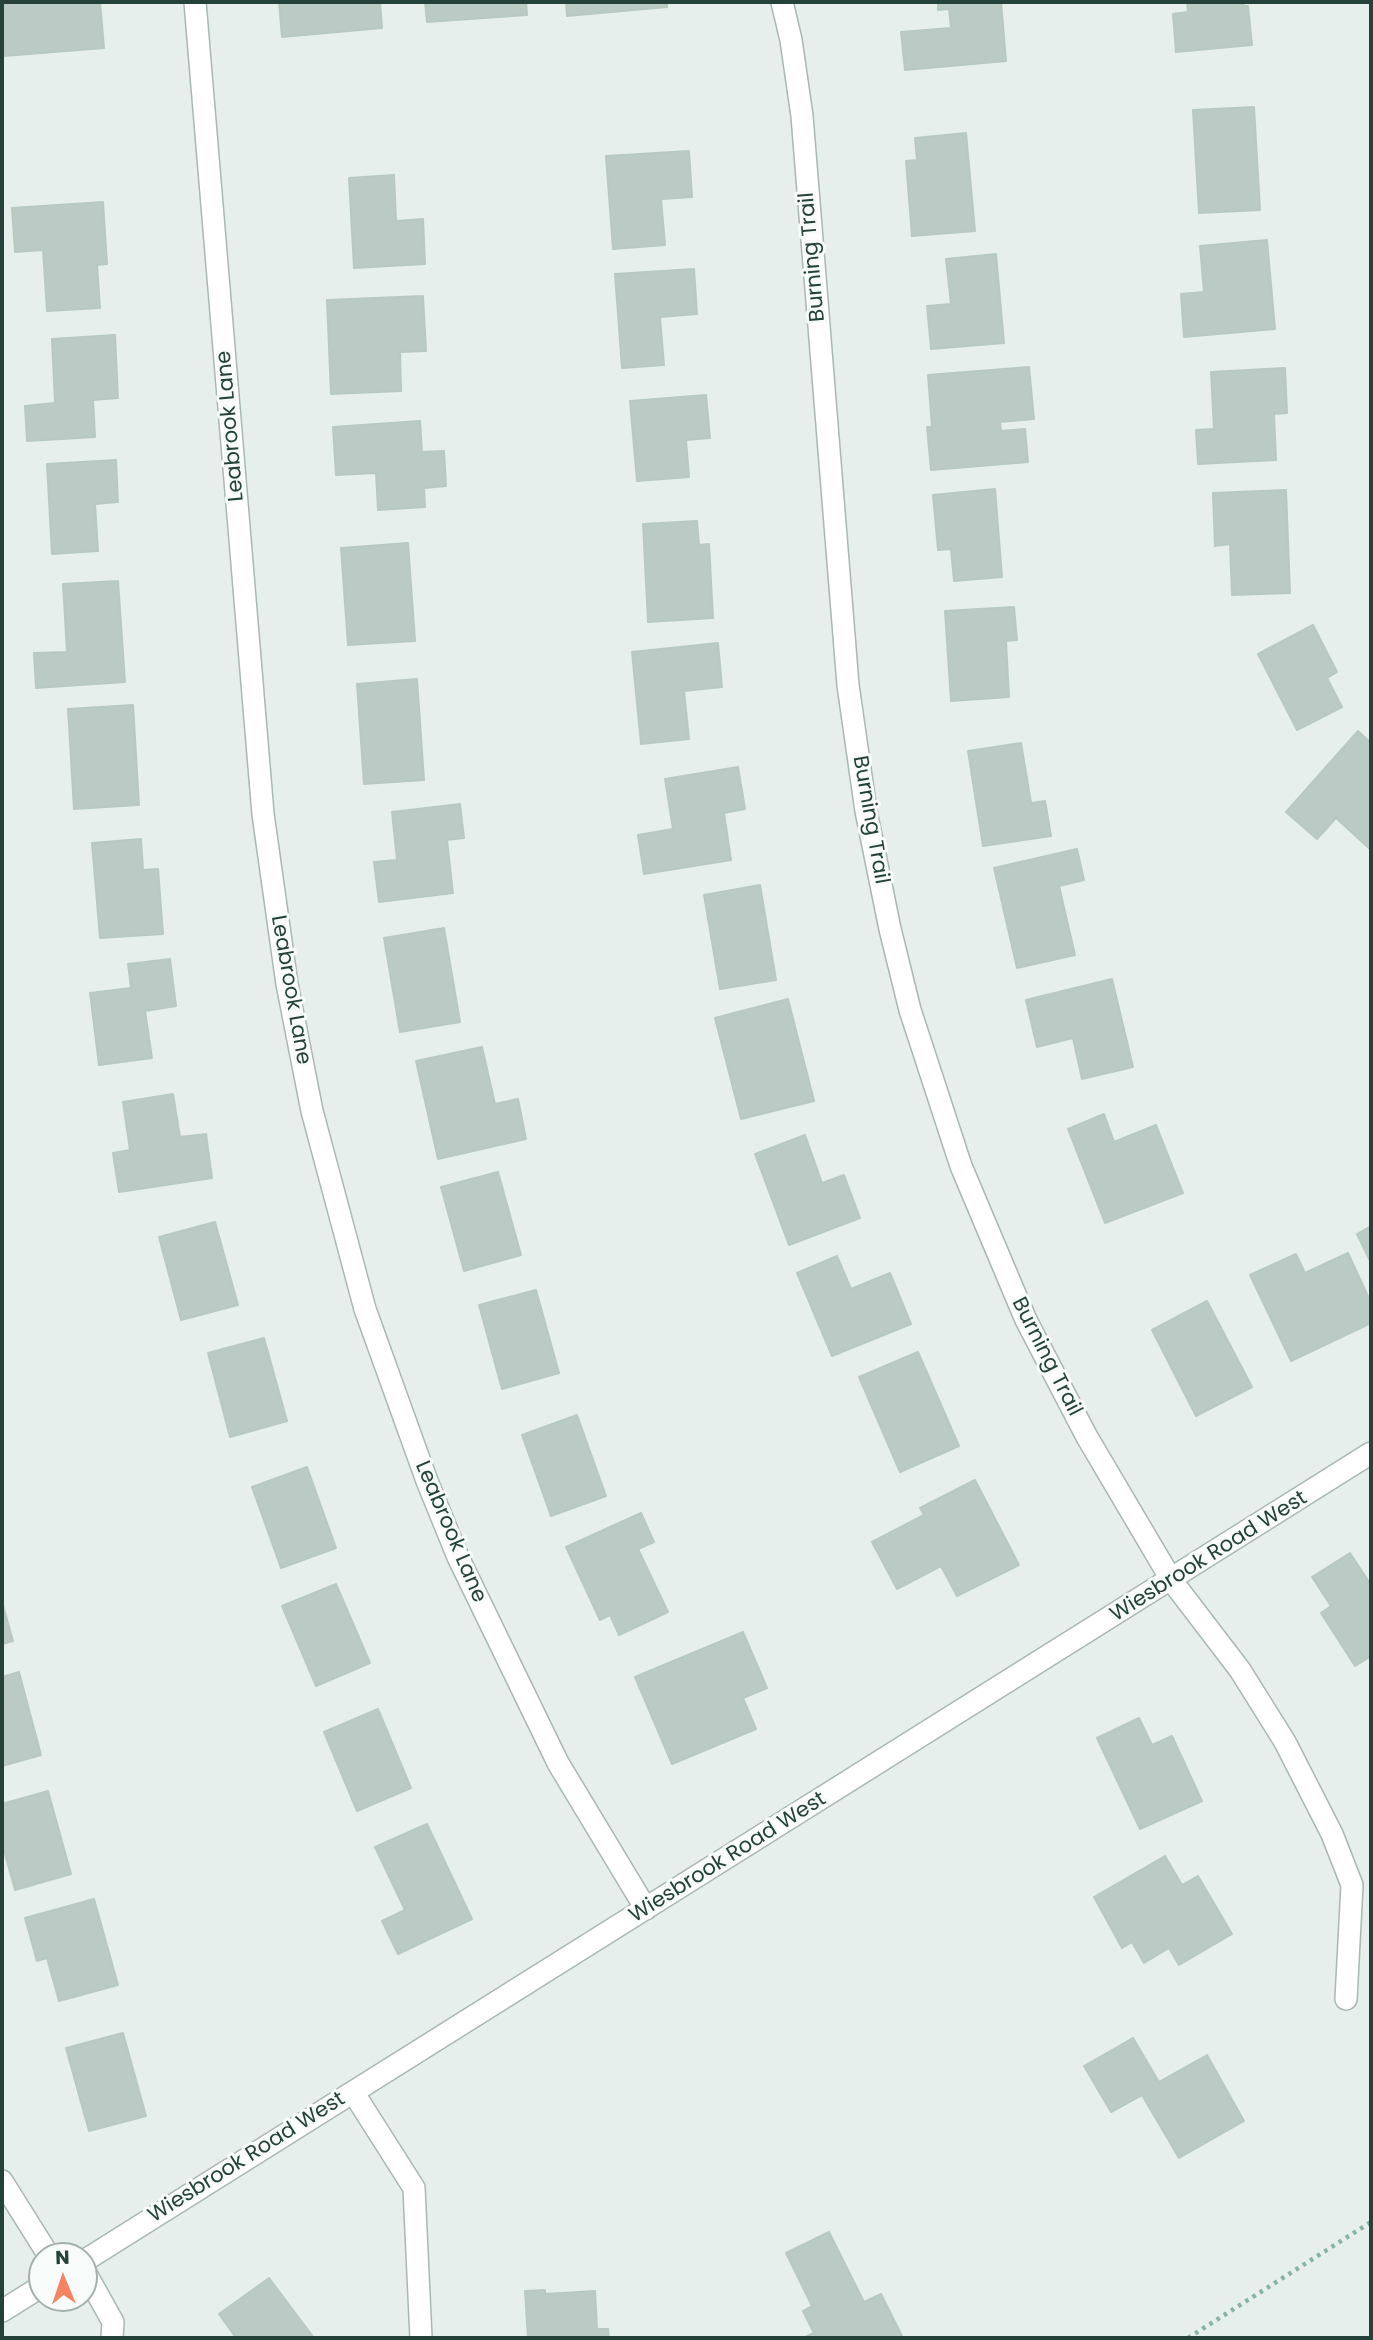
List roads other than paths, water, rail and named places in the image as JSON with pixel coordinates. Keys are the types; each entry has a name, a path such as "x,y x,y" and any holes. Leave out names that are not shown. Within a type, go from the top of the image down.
{"street":[{"name":"Leabrook Lane","path":"195,2 263,814 287,984 312,1111 365,1309 453,1545 503,1655 558,1763 646,1909"},
{"name":"Burning Trail","path":"782,2 791,40 802,116 848,685 866,811 890,929 929,1073 986,1230 1026,1320 1087,1437 1172,1581 1240,1670 1285,1742 1332,1834 1352,1885 1346,1999"},
{"name":"Wiesbrook Road West","path":"98,2252 1172,1581 1371,1453"},
{"path":"353,2092 414,2188 421,2338"},
{"path":"2,2181 39,2242"},
{"path":"2,2311 28,2295"},
{"path":"98,2295 113,2322 112,2338"}]}
